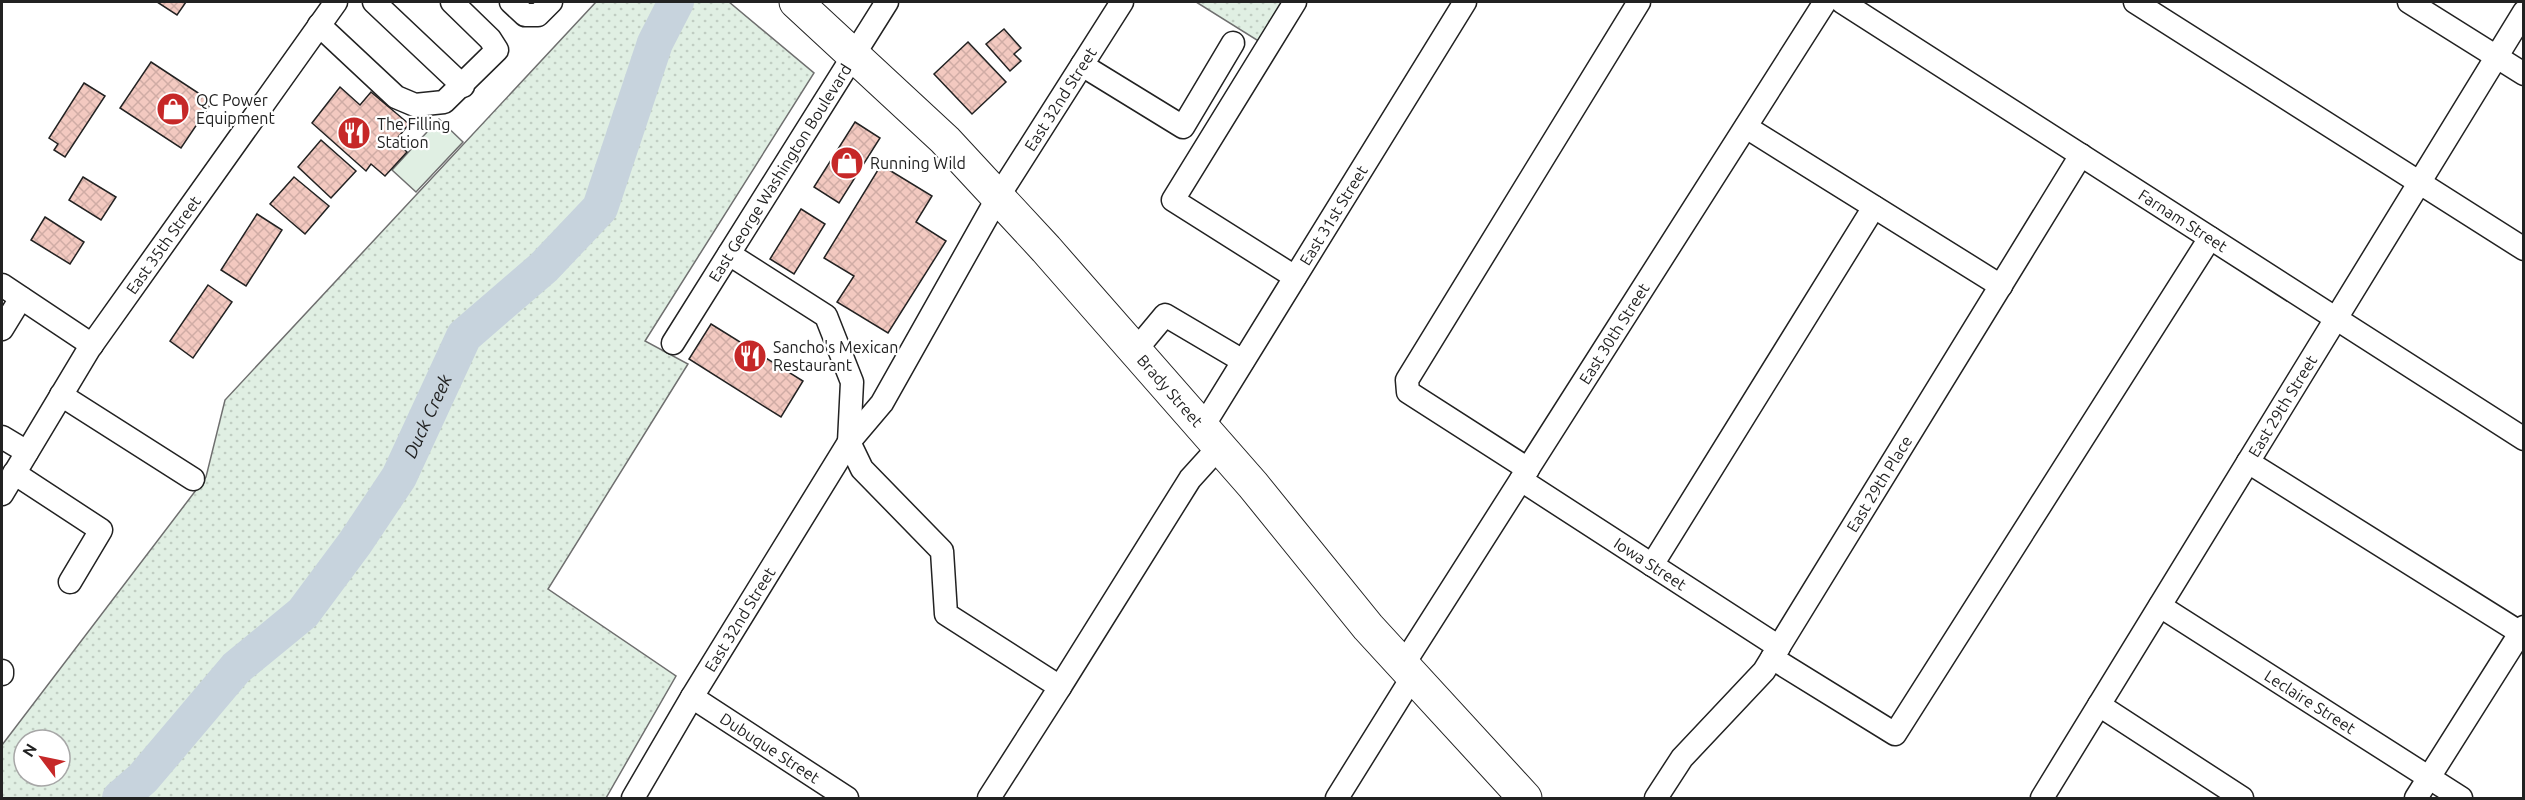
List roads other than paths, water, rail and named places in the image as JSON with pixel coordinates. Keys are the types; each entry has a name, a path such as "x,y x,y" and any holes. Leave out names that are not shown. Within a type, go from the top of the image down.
{"highway":[{"name":"Brady Street","path":"802,3 945,140 999,197 1253,485 1368,627 1525,798"}],"street":[{"name":"East 35th Street","path":"2,494 92,345 336,2"},
{"path":"319,26 396,97 415,105 444,102 463,86 496,50 490,39 452,2"},
{"path":"511,2 525,15 538,15 551,2"},
{"name":"East George Washington Boulevard","path":"673,343 887,2"},
{"name":"East 32nd Street","path":"633,798 692,697 849,442 882,403 999,197 1122,2"},
{"path":"1295,2 1173,201 1295,277"},
{"name":"East 31st Street","path":"989,798 1190,479 1243,361 1465,2"},
{"name":"Iowa Street","path":"1639,2 1407,380 1408,392 1776,653 1895,734 2210,238"},
{"name":"East 30th Street","path":"1337,798 1408,671 1525,475 1825,2"},
{"name":"Farnam Street","path":"1842,2 2523,439"},
{"path":"2135,2 2523,249"},
{"path":"2409,2 2523,74"},
{"path":"377,3 463,86"},
{"name":"East 29th Street","path":"2042,798 2523,12"},
{"path":"1082,65 1183,127 1233,43"},
{"path":"1746,127 2001,286"},
{"name":"East 29th Place","path":"1665,796 1682,758 1764,670 1776,653 2081,155"},
{"path":"1652,565 1874,207"},
{"path":"729,254 826,316 852,382 849,442 862,469 942,551 946,614 1060,687"},
{"path":"2,285 92,345"},
{"path":"2,330 21,298"},
{"path":"1135,351 1165,315 1243,361"},
{"path":"61,395 193,479"},
{"path":"2,437 27,452"},
{"path":"2248,462 2522,632 2416,798"},
{"path":"14,473 102,530 70,582"},
{"name":"Leclaire Street","path":"2160,606 2461,798"},
{"name":"Dubuque Street","path":"692,697 847,798"},
{"path":"2099,705 2242,798"}],"waterway":[{"name":"Duck Creek","path":"120,798 143,778 236,668 303,613 355,543 399,477 464,336 544,267 600,208 655,43 676,2"}],"place":[{"name":"QC Power Equipment","path":"173,109"},
{"name":"The Filling Station","path":"354,133"},
{"name":"Running Wild","path":"847,163"},
{"name":"Sancho's Mexican Restaurant","path":"750,356"}]}
